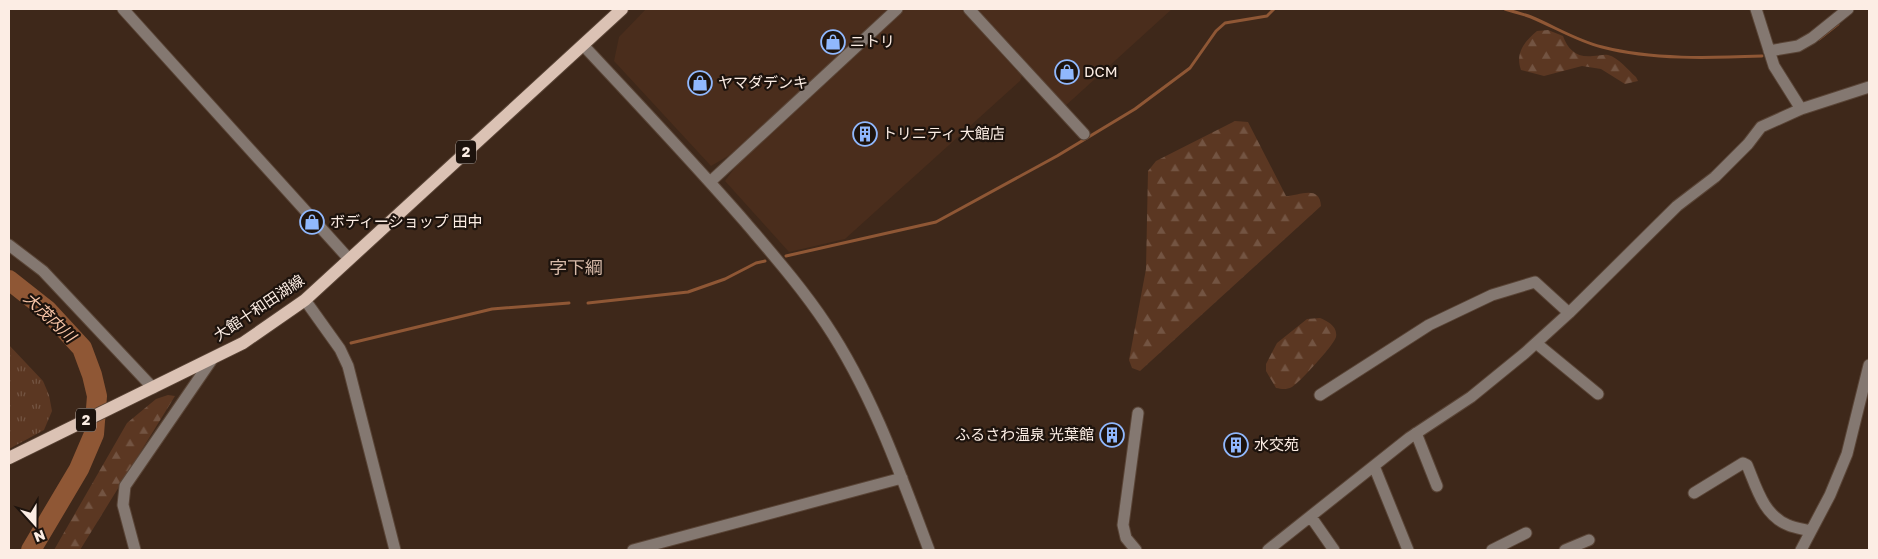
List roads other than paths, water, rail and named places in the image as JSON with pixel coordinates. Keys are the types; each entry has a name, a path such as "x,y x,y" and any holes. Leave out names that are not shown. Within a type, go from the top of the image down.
{"main road":[{"name":"大館十和田湖線","path":"9,458 243,343 305,300 622,9"}],"street":[{"path":"123,9 349,259"},
{"path":"710,182 897,9"},
{"path":"969,9 1084,134"},
{"path":"1756,9 1774,66 1801,109"},
{"path":"1768,51 1798,46 1848,9"},
{"path":"583,45 710,182 789,273 826,324 876,415 929,550"},
{"path":"1268,550 1416,433 1471,397 1536,343 1677,206 1715,177 1748,144 1761,127 1801,109 1869,87"},
{"path":"9,245 44,271 152,388"},
{"path":"1320,395 1429,325 1492,296 1535,282 1569,313"},
{"path":"305,300 340,349 348,366 395,550"},
{"path":"1536,343 1598,394"},
{"path":"135,550 123,505 125,486 213,358"},
{"path":"1801,550 1830,495 1848,454 1869,365"},
{"path":"1136,550 1126,538 1123,525 1138,414"},
{"path":"1416,433 1437,486"},
{"path":"1694,493 1743,462 1748,465 1759,495 1775,517 1787,525 1811,531"},
{"path":"1374,466 1408,550"},
{"path":"633,550 653,548 902,478"},
{"path":"1311,517 1334,550"},
{"path":"1492,550 1526,533"},
{"path":"1565,550 1588,540"}],"waterway":[{"path":"786,256 936,222 1057,156 1135,109 1190,68 1216,31 1225,23 1267,16 1274,9"},
{"path":"1505,9 1531,17 1584,41 1621,51 1682,57 1762,56"},
{"path":"1819,39 1838,24"},
{"path":"588,303 688,292 725,279 756,263 765,261"},
{"name":"大茂内川","path":"9,280 47,310 82,348 97,396 94,434 79,469 31,550"},
{"path":"351,343 492,309 569,303"}],"place":[{"name":"ニトリ","path":"833,42"},
{"name":"DCM","path":"1067,72"},
{"name":"ヤマダデンキ","path":"700,83"},
{"name":"トリニティ 大館店","path":"865,134"},
{"name":"ボディーショップ 田中","path":"312,222"},
{"name":"ふるさわ温泉 光葉館","path":"1112,435"},
{"name":"水交苑","path":"1236,445"}],"district":[{"name":"字下綱","path":"576,268"}]}
